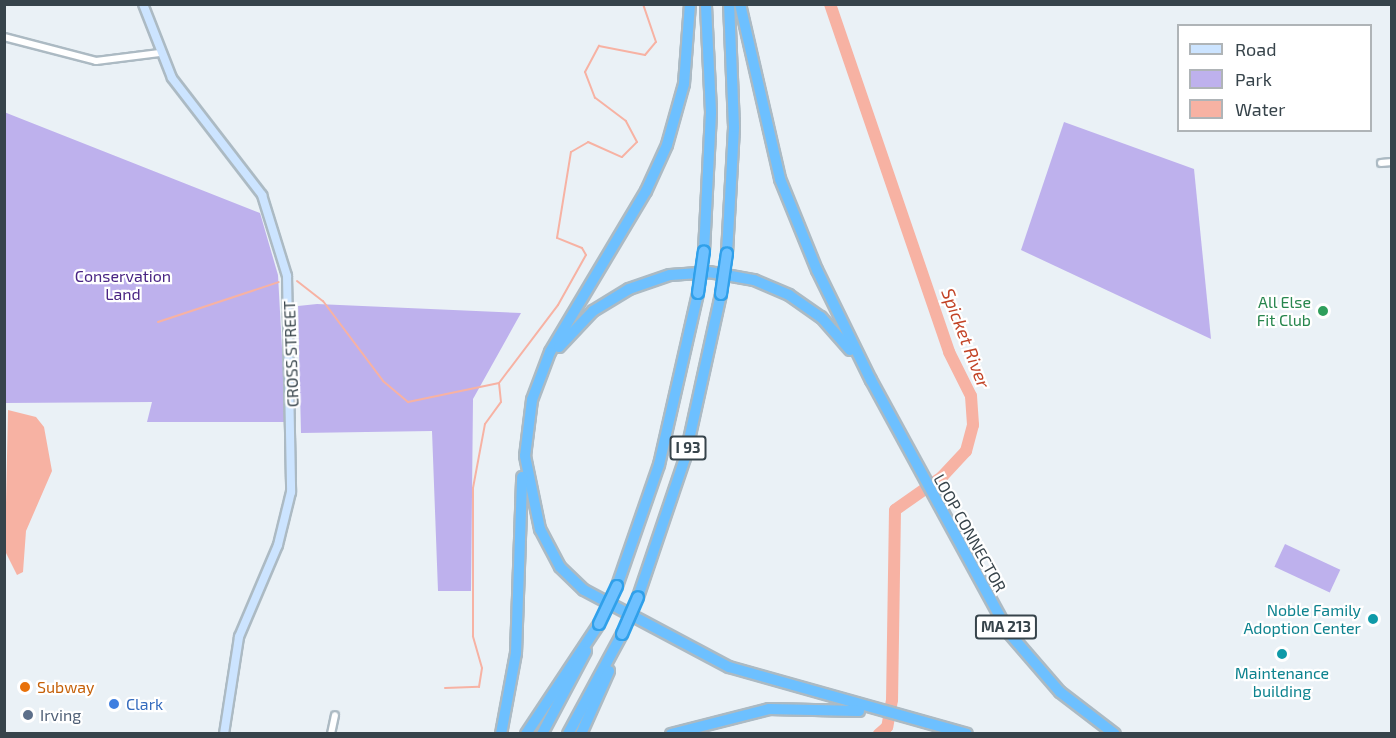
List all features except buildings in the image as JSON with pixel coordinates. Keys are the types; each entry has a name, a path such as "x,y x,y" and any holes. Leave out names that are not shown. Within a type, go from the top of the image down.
{"highway":[{"path":"501,734 516,653 525,447 542,374 667,145 684,84 690,4"},
{"name":"I 93","path":"542,734 617,586 659,465 698,292 704,251 711,112 706,4"},
{"name":"I 93","path":"568,734 622,634 638,597 685,458 721,294 727,253 734,127 729,4"},
{"path":"740,4 763,122 788,201 871,380"},
{"path":"542,374 571,333 612,298 656,279 709,272 754,280 799,301 837,333 871,380"},
{"name":"LOOP CONNECTOR","path":"871,380 924,481 1020,647 1060,692 1115,734"},
{"path":"525,447 529,488 544,540 560,567 584,590 744,673 967,734"},
{"path":"526,734 599,624"},
{"path":"581,734 622,634"},
{"path":"671,734 769,709 881,712"}],"street":[{"name":"CROSS STREET","path":"143,4 159,53 179,87 253,180 277,230 287,276 291,492 278,545 239,637 224,734"},
{"path":"4,37 96,61 159,53"},
{"path":"1381,163 1392,162"},
{"path":"331,734 335,715"}],"green space":[{"name":"Conservation Land","path":"4,112 260,213 278,275 286,422 147,422 152,402 5,403"},
{"path":"1064,122 1194,169 1211,339 1021,250"},
{"path":"317,304 521,313 473,399 471,591 438,591 432,431 301,433 298,306"},
{"path":"1285,544 1340,570 1330,592 1274,567"}],"water":[{"path":"8,410 36,417 44,427 52,471 26,531 23,572 17,575 5,551"}],"waterway":[{"path":"297,281 323,301 383,381 408,402 499,383 558,305 586,255 582,248 557,238 571,152 588,142 622,157 637,142 626,121 595,98 585,72 599,46 645,55 656,42 643,4"},
{"name":"Spicket River","path":"830,4 949,352 971,396 973,425 966,451 942,477 895,510 892,700 887,727 879,734"},
{"path":"158,322 279,282"},
{"path":"445,688 479,687 482,668 473,636 473,488 485,424 501,402 499,384"},
{"path":"843,734 855,734"}],"place":[{"name":"All Else Fit Club","path":"1323,311"},
{"name":"Noble Family Adoption Center","path":"1373,619"},
{"name":"Maintenance building","path":"1282,654"},
{"name":"Subway","path":"25,687"},
{"name":"Clark","path":"114,704"},
{"name":"Irving","path":"28,715"}]}
